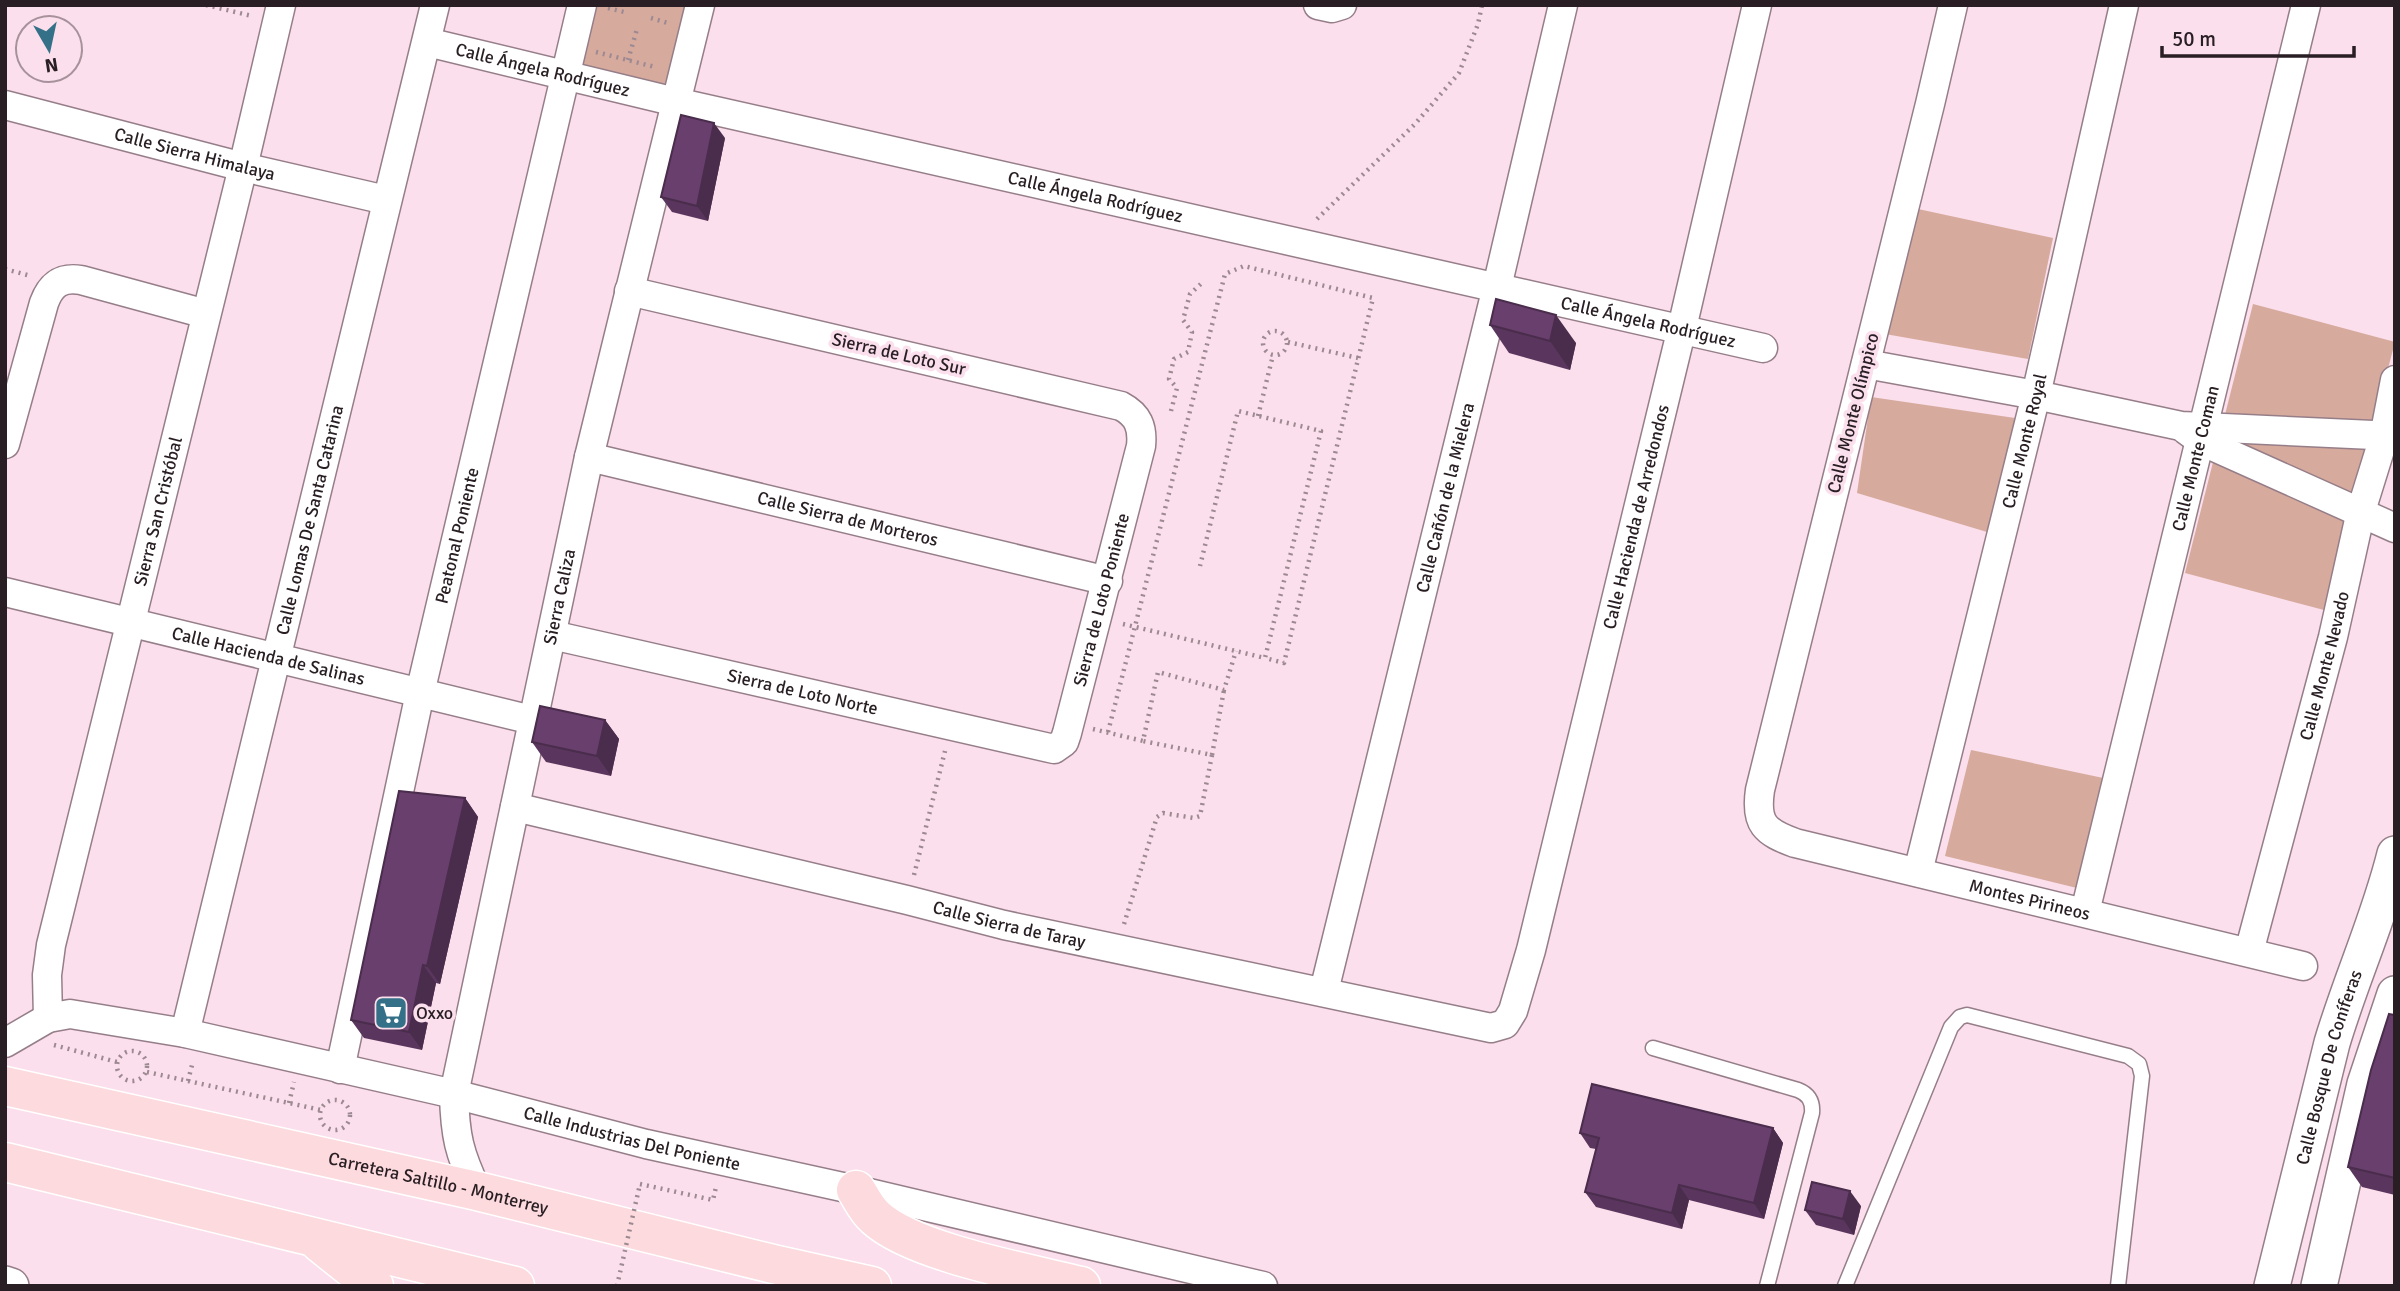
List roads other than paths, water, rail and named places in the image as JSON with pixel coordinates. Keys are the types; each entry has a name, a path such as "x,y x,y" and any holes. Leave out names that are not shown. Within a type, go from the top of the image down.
{"main road":[{"name":"Carretera Saltillo - Monterrey","path":"5,1086 477,1191 872,1286"},
{"path":"5,1163 515,1286"},
{"path":"856,1190 875,1218 915,1240 985,1262 1080,1286"},
{"path":"310,1236 374,1286"},
{"path":"773,1264 790,1280 806,1286"}],"street":[{"name":"Calle Lomas De Santa Catarina","path":"185,1033 435,5"},
{"name":"Sierra Caliza","path":"477,1191 462,1160 455,1127 454,1094 589,457 700,5"},
{"name":"Calle Cañón de la Mielera","path":"1324,991 1497,287 1563,5"},
{"name":"Calle Hacienda de Arredondos","path":"1505,1024 1513,1011 1531,950 1682,328 1757,5"},
{"name":"Calle Monte Olímpico","path":"1761,822 1758,803 1760,790 1953,5"},
{"name":"Calle Monte Royal","path":"1917,872 2036,395 2124,5"},
{"name":"Calle Monte Coman","path":"2085,912 2195,431 2306,5"},
{"name":"Peatonal Poniente","path":"340,1069 420,693 565,76 590,6"},
{"name":"Sierra San Cristóbal","path":"48,1018 47,975 51,945 279,14"},
{"name":"Calle Ángela Rodríguez","path":"427,42 676,102 1763,348"},
{"name":"Calle Sierra Himalaya","path":"5,105 243,167 386,200"},
{"path":"5,444 48,290 55,283 81,280 206,314"},
{"name":"Sierra de Loto Sur","path":"629,291 1121,406 1137,417 1142,431 1141,446"},
{"path":"1866,365 2036,395 2195,431 2389,437"},
{"name":"Calle Monte Nevado","path":"2249,952 2333,637 2361,511 2389,437 2395,380"},
{"path":"2195,431 2395,528"},
{"name":"Sierra de Loto Poniente","path":"1054,749 1064,742 1141,446"},
{"name":"Calle Sierra de Morteros","path":"589,457 1108,581"},
{"name":"Calle Hacienda de Salinas","path":"5,592 532,720"},
{"name":"Sierra de Loto Norte","path":"552,635 1054,749"},
{"name":"Calle Sierra de Taray","path":"514,807 1004,925 1491,1028 1505,1024"},
{"name":"Montes Pirineos","path":"1761,822 1767,829 1795,843 2303,966"},
{"name":"Calle Bosque De Coníferas","path":"2272,1286 2332,1042 2376,920 2395,854"},
{"path":"2319,1286 2365,1084 2395,994"},
{"name":"Calle Industrias Del Poniente","path":"13,1039 48,1018 70,1014 185,1033 454,1094 646,1144 856,1190 1263,1286"},
{"path":"5,1284 11,1286"}],"lane":[{"path":"1845,1286 1951,1027 1960,1017 1967,1015 2128,1056 2139,1064 2142,1076 2118,1286"},
{"path":"1653,1048 1798,1090 1810,1098 1812,1113 1767,1286"}],"place":[{"name":"Oxxo","path":"391,1013"}]}
